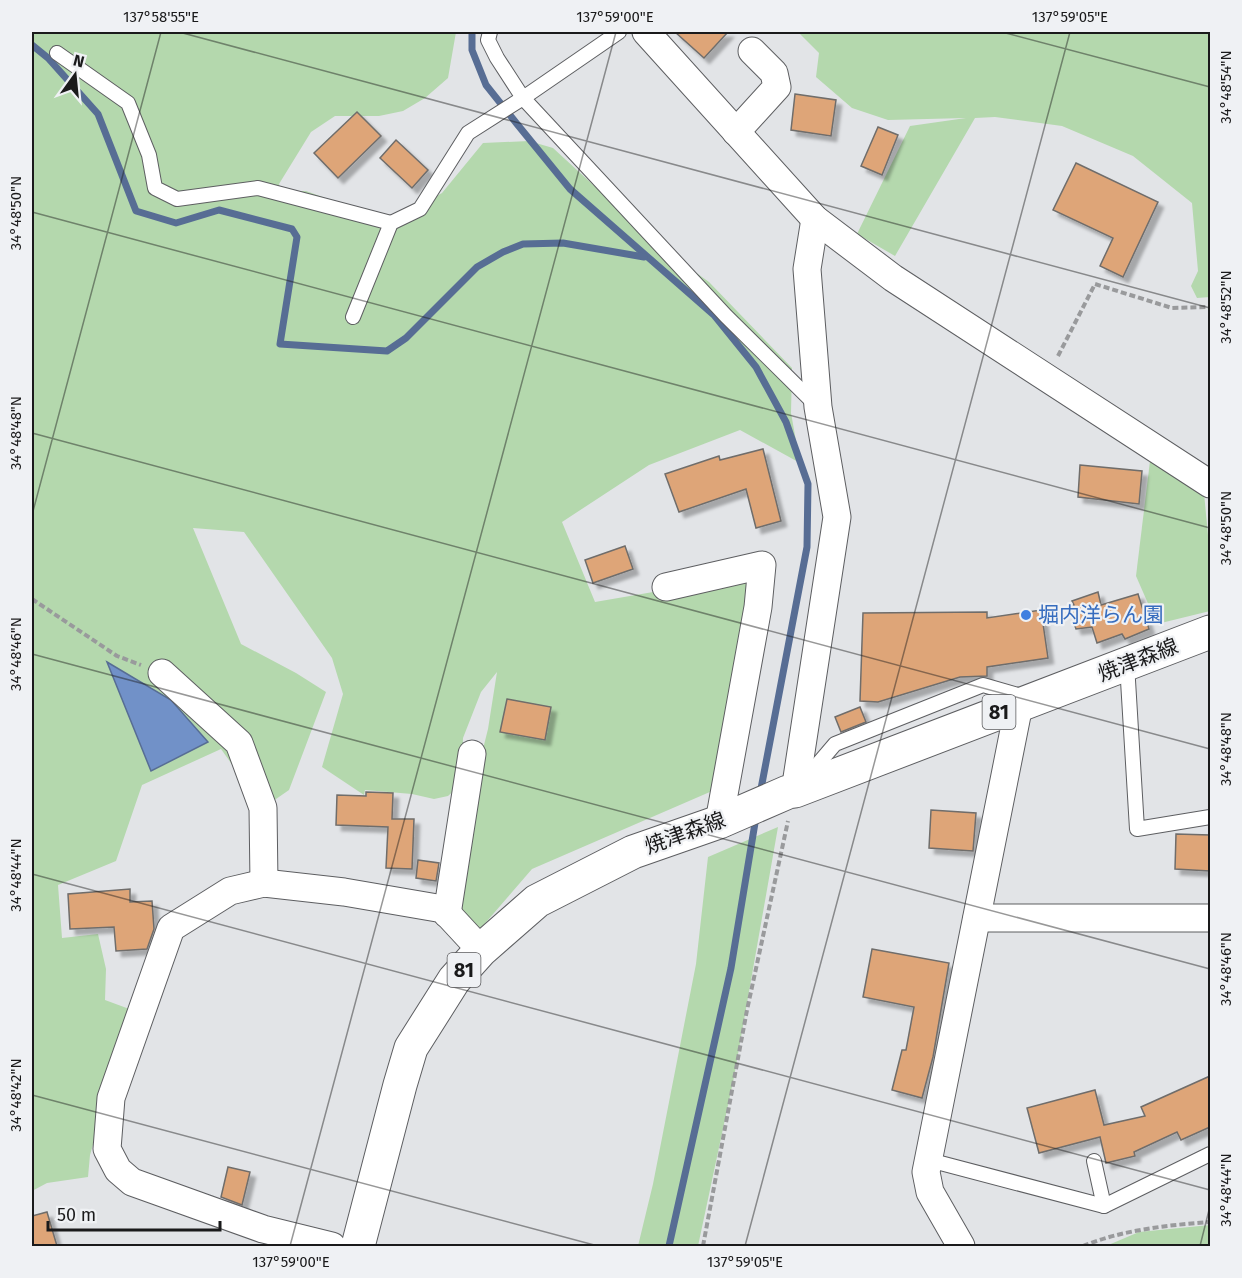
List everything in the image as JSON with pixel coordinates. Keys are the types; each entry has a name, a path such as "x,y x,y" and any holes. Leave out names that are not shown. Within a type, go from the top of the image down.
{"main road":[{"name":"焼津森線","path":"358,1246 411,1048 454,980 481,950 537,901 633,852 719,822 792,792 949,716 1027,702 1210,632"}],"street":[{"path":"646,32 816,219 893,278 1210,484"},
{"path":"736,132 777,87 774,73 752,51"},
{"path":"792,792 837,517 818,407 807,269 816,219"},
{"path":"666,587 762,565 758,606 719,822"},
{"path":"162,673 239,742 263,808 264,883"},
{"path":"961,1246 930,1192 926,1172 977,918 1027,702"},
{"path":"447,914 472,754"},
{"path":"332,1246 263,1229 132,1182 118,1170 107,1149 111,1098 171,927 230,891 264,883 344,891 443,909 481,950"},
{"path":"977,918 1210,918"}],"lane":[{"path":"490,32 488,40 519,100 726,316 818,407"},
{"path":"57,53 128,103 148,155 155,188 177,199 258,188 390,222 420,209 468,133 491,120 619,32"},
{"path":"353,317 390,222"},
{"path":"1127,664 1137,829 1210,818"},
{"path":"929,1160 1104,1206 1210,1154"},
{"path":"1094,1161 1104,1206"}],"path":[{"path":"1046,378 1095,284 1172,308 1210,307"},
{"path":"32,599 117,656 162,673"},
{"path":"703,1246 747,1010 792,792"},
{"path":"1083,1246 1109,1238 1178,1225 1210,1222"}],"green space":[{"path":"32,32 456,32 448,78 425,98 403,111 379,116 335,116 311,132 279,184 281,191 306,191 391,222 442,193 483,143 529,141 553,148 663,249 709,282 792,368 791,413 800,463 740,430 649,465 562,522 595,602 752,575 726,785 532,869 481,928 443,909 488,729 497,672 481,692 463,738 461,784 448,796 434,799 412,794 365,790 364,795 322,767 343,694 332,658 244,532 193,528 241,644 326,692 289,790 263,808 221,749 142,785 116,861 58,885 62,938 98,934 106,969 105,1000 132,1010 90,1155 88,1177 47,1183 32,1191"},
{"path":"798,32 1210,32 1210,297 1197,298 1191,286 1198,271 1192,203 1133,156 1062,126 995,117 975,118 895,256 857,234 910,126 966,118 888,120 852,108 816,77 819,53"},
{"path":"1150,461 1204,493 1210,556 1210,611 1157,624 1136,576"},
{"path":"778,827 734,1077 698,1246 638,1246 653,1184 696,964 708,857"},
{"path":"1210,1225 1210,1246 1106,1246 1139,1232"}],"water":[{"path":"107,662 171,700 208,742 151,771"}],"building":[{"path":"675,32 728,32 704,58"},
{"path":"795,94 836,100 831,136 791,130"},
{"path":"357,112 381,136 338,178 314,153"},
{"path":"878,127 898,135 882,175 861,166"},
{"path":"396,140 428,170 412,188 380,158"},
{"path":"1076,163 1158,202 1123,277 1100,266 1113,238 1053,210"},
{"path":"763,449 781,521 756,528 746,489 679,512 665,474 719,456 720,460"},
{"path":"1080,465 1142,471 1139,504 1078,497"},
{"path":"625,546 633,569 593,583 585,560"},
{"path":"1098,592 1101,605 1138,594 1149,629 1125,639 1122,634 1097,643 1092,627 1076,629 1068,606 1074,605 1072,601"},
{"path":"1041,610 1048,658 987,667 987,676 960,677 878,702 860,701 863,613 987,612 987,618"},
{"path":"507,699 551,707 545,740 500,732"},
{"path":"860,707 866,722 841,732 835,717"},
{"path":"366,792 393,793 392,819 414,819 412,869 386,868 388,827 336,825 337,795 366,796"},
{"path":"931,810 976,813 973,851 929,848"},
{"path":"1176,834 1210,835 1210,871 1175,869"},
{"path":"418,860 439,863 436,881 416,878"},
{"path":"130,889 130,902 152,901 154,929 147,949 116,951 114,927 70,929 68,894"},
{"path":"872,949 949,963 933,1057 922,1098 892,1090 902,1050 906,1050 914,1007 863,997"},
{"path":"1210,1076 1210,1127 1181,1140 1177,1132 1134,1152 1135,1156 1106,1163 1100,1137 1039,1153 1027,1108 1095,1090 1104,1125 1145,1116 1141,1107"},
{"path":"228,1167 250,1172 242,1205 221,1197"},
{"path":"47,1212 57,1246 32,1246 32,1216"}],"waterway":[{"path":"472,32 472,50 486,85 517,124 570,189 714,315 756,367 786,422 808,484 807,547 760,794"},
{"path":"32,45 48,58 98,114 136,211 176,223 219,210 292,229 297,237 280,344 387,351 406,338 477,267 523,244 563,243 644,257"},
{"path":"669,1246 731,968 756,817"}],"place":[{"name":"堀内洋らん園","path":"1026,615"}]}
